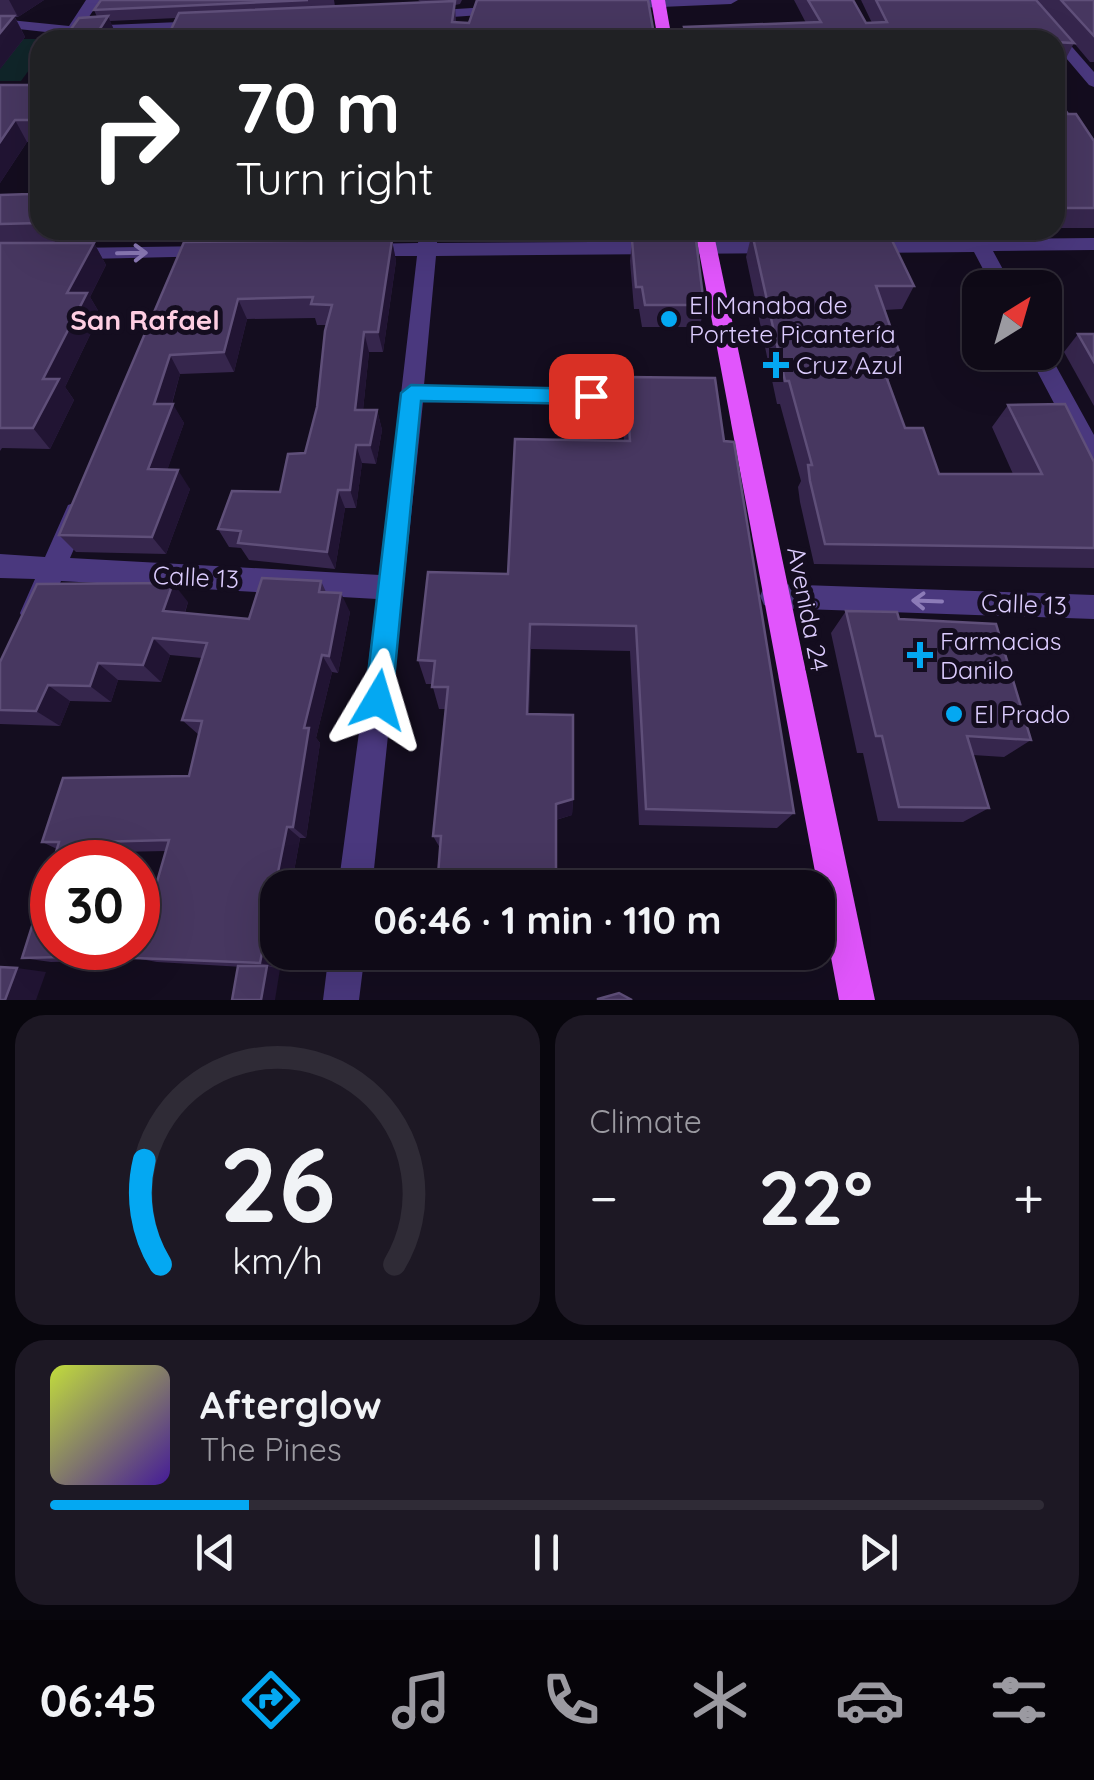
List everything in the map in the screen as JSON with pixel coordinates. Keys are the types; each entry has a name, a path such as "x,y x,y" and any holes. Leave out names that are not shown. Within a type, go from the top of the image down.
{"main road":[{"path":"658,2 663,30"},
{"name":"Avenida 24","path":"705,240 857,1000"}],"street":[{"path":"74,30 93,0"},
{"path":"604,6 730,0"},
{"path":"1024,0 1051,30"},
{"path":"466,30 470,6"},
{"path":"410,8 430,14 470,6 527,9"},
{"path":"0,24 35,30"},
{"path":"146,30 222,24"},
{"path":"1065,45 1091,74"},
{"path":"1065,73 1091,74"},
{"path":"333,251 427,240 392,588 357,870"},
{"path":"726,240 801,247"},
{"path":"838,247 945,240"},
{"path":"977,240 993,270"},
{"path":"1015,240 1094,244"},
{"path":"0,255 240,252"},
{"path":"1048,370 1094,457"},
{"path":"411,393 668,398"},
{"path":"23,638 90,481"},
{"name":"Calle 13","path":"0,566 392,588"},
{"name":"Calle 13","path":"774,596 1094,606"},
{"path":"341,1000 345,970"}],"green space":[{"path":"23,39 30,39 30,69 21,81 0,81 0,69"}],"building":[{"path":"101,0 308,0 94,10"},
{"path":"477,0 648,0 653,30 171,30 179,13 455,1 452,22 469,23"},
{"path":"808,0 853,0 866,23 887,22 876,0 1036,0 1063,30 684,27 821,22"},
{"path":"1061,0 1094,0 1094,36"},
{"path":"0,16 14,16 0,33"},
{"path":"108,16 99,30 70,30 79,18"},
{"path":"0,85 30,85 30,120 15,120 0,142"},
{"path":"1065,110 1076,114 1094,141 1094,208 1065,208"},
{"path":"30,194 30,223 0,224 0,195"},
{"path":"392,240 378,332 364,332 355,410 377,410 370,445 356,445 350,490 338,490 327,552 238,543 241,531 218,529 232,491 280,492 288,454 305,453 317,407 325,331 332,305 311,304 313,297 238,299 224,352 170,355 154,404 173,404 148,469 178,470 152,537 59,535 184,242"},
{"path":"632,240 696,240 704,305 645,305 642,287 636,287"},
{"path":"754,240 892,240 914,286 876,286 901,357 879,357 905,428 923,428 939,474 1042,474 1008,405 1065,404 1094,462 1094,548 825,544 810,481 808,465 812,465 789,381 785,381"},
{"path":"0,243 94,243 67,293 87,293 43,379 59,379 33,428 0,428"},
{"path":"1078,334 1094,334 1094,362"},
{"path":"626,377 715,378 724,441 734,442 794,813 646,809 636,626 530,624 527,714 573,715 573,799 556,804 556,870 438,870 441,836 433,836 448,687 432,687 435,661 418,660 428,572 508,574 515,439 630,441"},
{"path":"262,578 321,581 319,592 341,593 329,656 322,655 304,728 309,728 293,827 287,827 278,870 260,870 260,963 160,959 160,871 169,840 43,840 63,778 189,776 202,721 182,720 207,643 153,638 143,665 98,663 90,686 48,685 36,711 0,710 0,662 37,584 173,583 163,611 249,619"},
{"path":"846,611 897,612 899,619 996,624 1031,740 967,736 989,808 899,807 882,736 876,736"},
{"path":"30,933 30,958 22,958"},
{"path":"238,966 260,966 260,970 266,970 261,1000 232,1000"},
{"path":"0,967 17,968 5,1000 0,1000"},
{"path":"619,993 632,1000 598,1000 598,999"}],"place":[{"name":"El Manaba de Portete Picantería","path":"669,319"},
{"name":"Cruz Azul","path":"776,365"},
{"name":"Farmacias Danilo","path":"920,655"},
{"name":"El Prado","path":"954,714"}],"district":[{"name":"San Rafael","path":"145,320"}],"route":[{"path":"378,700 411,393 591,396"}]}
